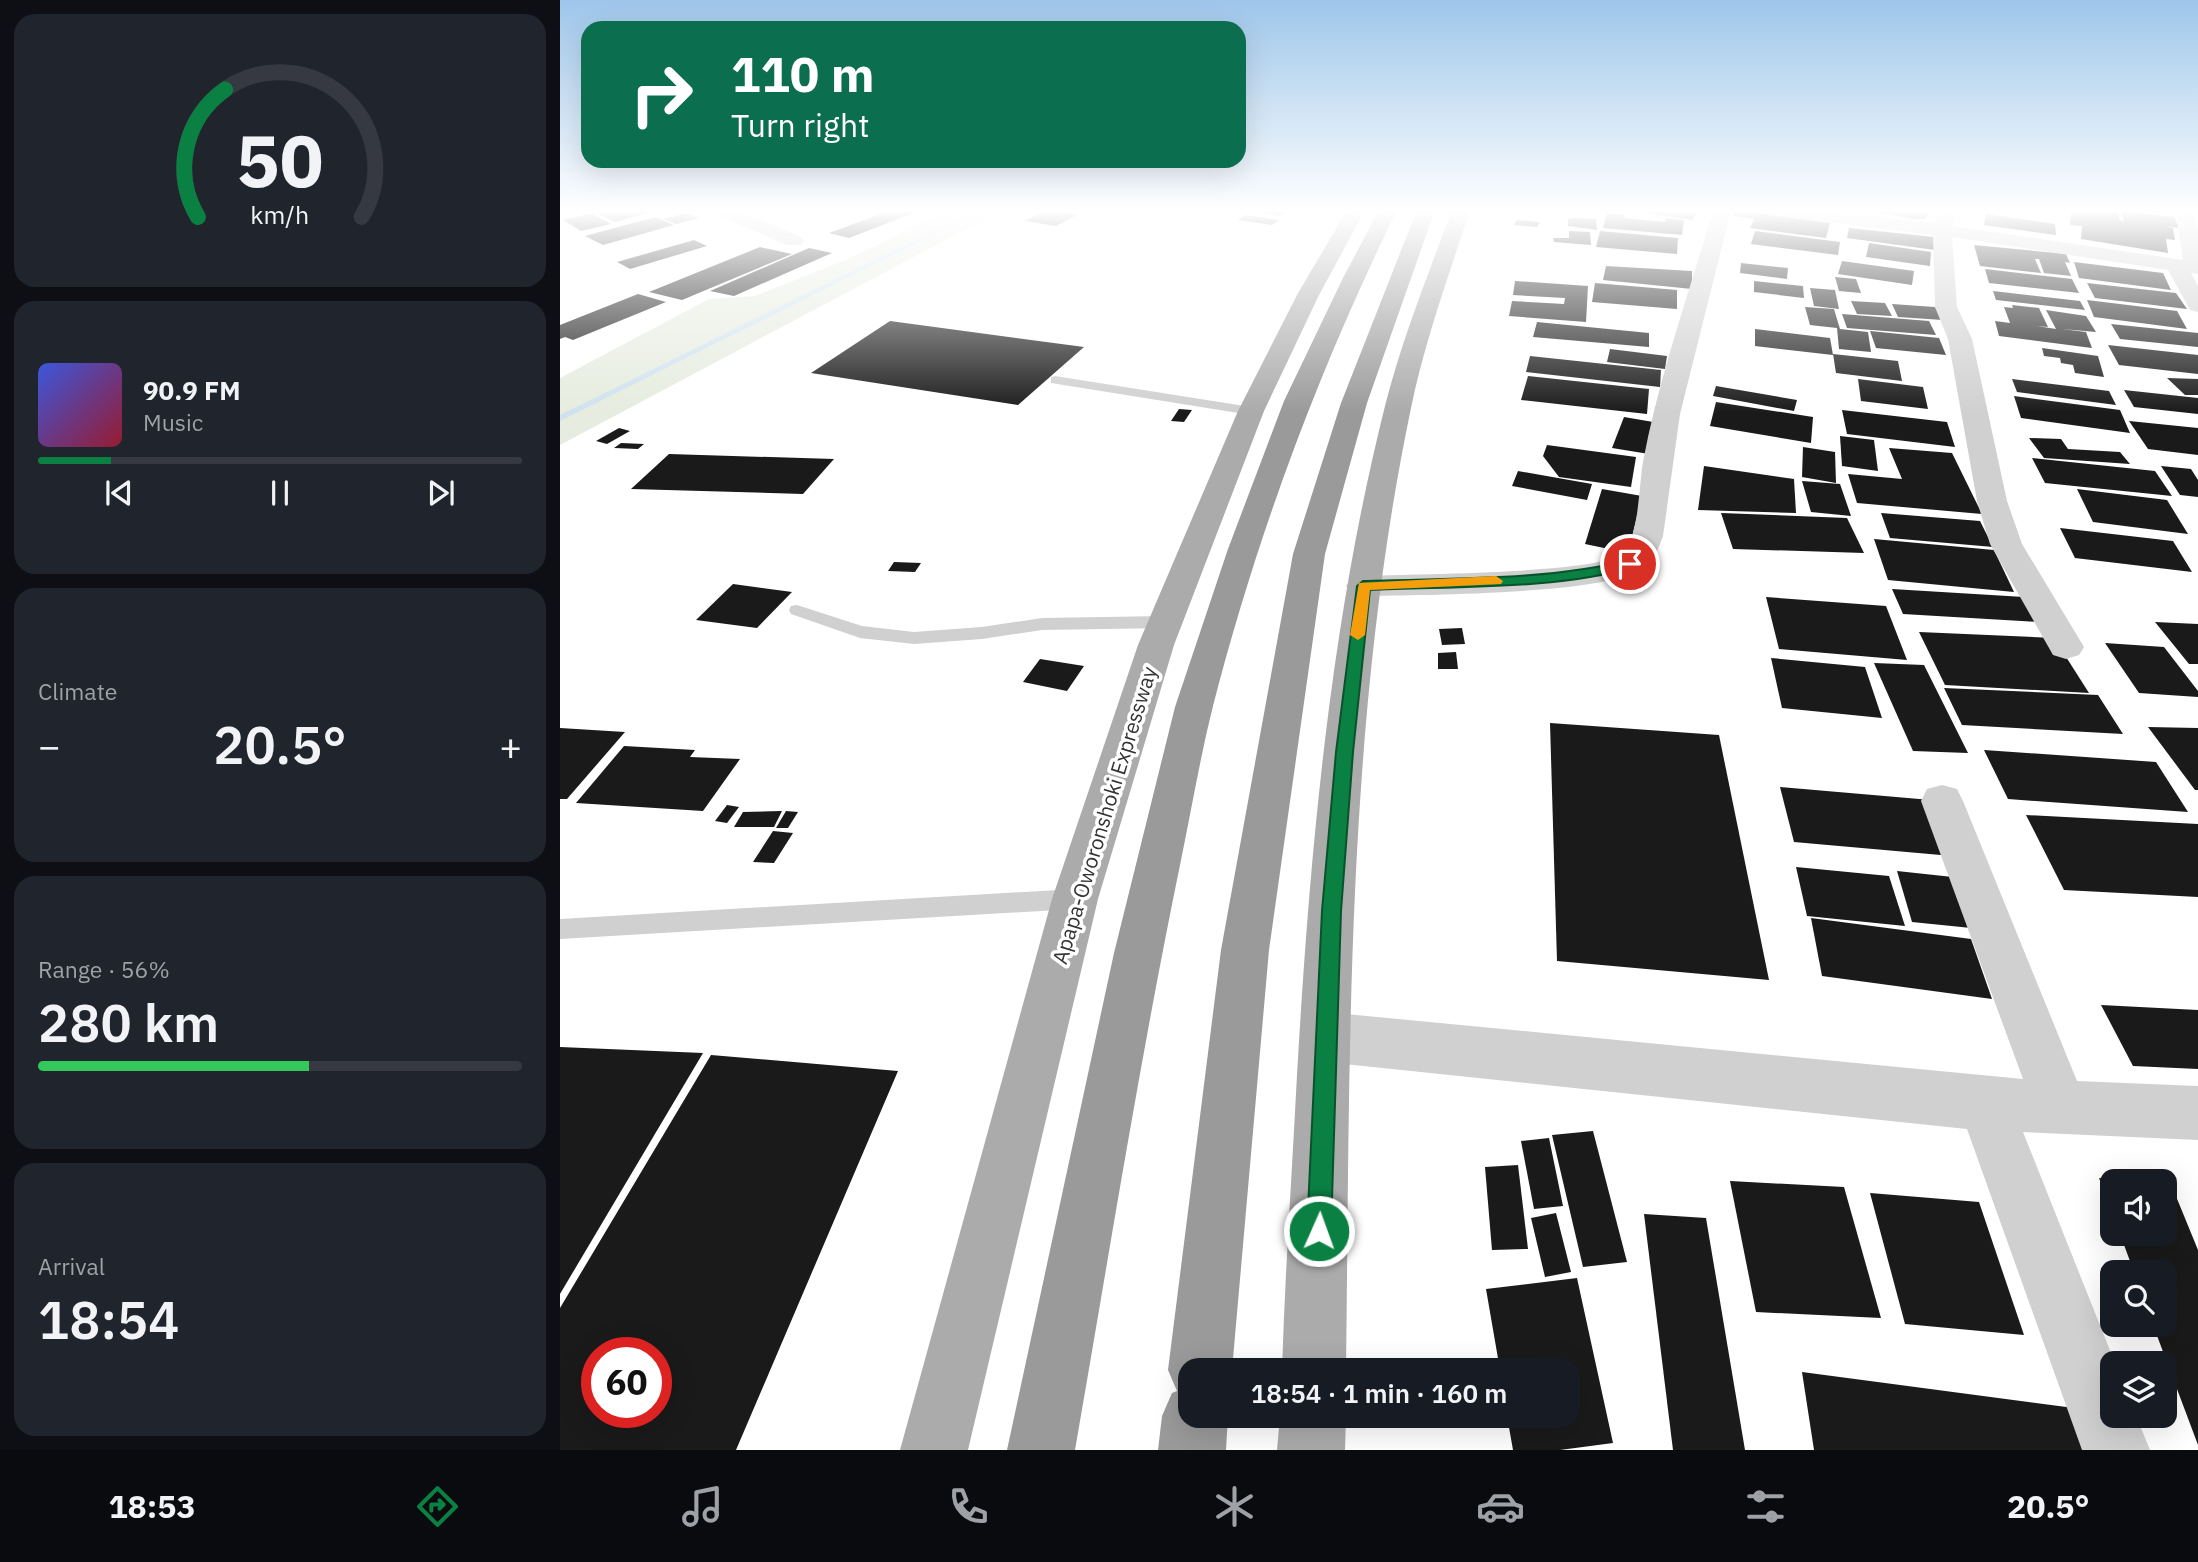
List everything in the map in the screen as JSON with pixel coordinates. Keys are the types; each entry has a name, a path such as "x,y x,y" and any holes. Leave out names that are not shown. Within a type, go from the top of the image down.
{"highway":[{"path":"1041,1450 1138,953 1194,707 1244,549 1297,401 1353,278"},
{"path":"1201,1358 1245,950 1308,554 1354,403 1399,278"},
{"path":"1192,1450 1194,1428"}],"main road":[{"name":"Apapa-Oworonshoki Expressway","path":"934,1450 1075,899 1165,622 1251,411 1318,278"},
{"path":"1314,1358 1325,1037 1344,752 1363,586 1399,404 1439,278"},
{"path":"1311,1450 1312,1428"}],"street":[{"path":"1363,586 1497,580 1604,571 1630,564 1645,550 1659,450 1703,278"},
{"path":"1946,278 1946,307 1959,339 1992,501 2006,544 2066,647"},
{"path":"2192,278 2198,305"},
{"path":"1942,800 2060,1107"},
{"path":"1325,1037 1985,1104 2198,1113"},
{"path":"1985,1104 2116,1450"}],"lane":[{"path":"1055,380 1251,411"},
{"path":"797,610 860,632 914,638 982,633 1042,624 1165,622"},
{"path":"560,929 1075,899"}],"shaded area":[{"path":"801,278 875,278 560,445 560,378 709,299 755,296"}],"building":[{"path":"684,278 735,278 682,300 649,292"},
{"path":"741,278 776,278 734,296 710,291"},
{"path":"1604,278 1692,278 1692,289 1603,280"},
{"path":"1835,278 1856,279 1861,293 1839,291"},
{"path":"1863,278 1913,278 1912,285"},
{"path":"1987,278 2060,278 2072,279 2079,293 1989,283"},
{"path":"2079,278 2165,278 2171,290"},
{"path":"1515,281 1588,286 1586,322 1509,316 1512,301 1564,304 1565,298 1513,295"},
{"path":"1754,281 1803,286 1804,298 1754,292"},
{"path":"1595,283 1677,290 1677,309 1592,302"},
{"path":"2087,283 2176,293 2187,309 2095,298"},
{"path":"1810,288 1835,290 1839,309 1814,306"},
{"path":"1993,291 2080,301 2085,310 1996,300"},
{"path":"638,294 666,302 573,340 565,337 560,339 560,325"},
{"path":"2087,300 2177,311 2187,329 2094,317"},
{"path":"1851,301 1885,303 1892,316 1857,314"},
{"path":"1892,304 1935,307 1943,320 1898,317"},
{"path":"2012,305 2039,308 2048,327 2037,326 2056,329 2046,310 2086,316 2096,332 2062,329 2086,332 2092,348 1999,336 1995,321 2010,323 2004,307 2013,308"},
{"path":"1805,307 1834,309 1840,329 1868,332 1871,352 1839,349 1837,328 1810,325"},
{"path":"1842,314 1929,321 1936,335 1847,328"},
{"path":"890,321 1084,347 1018,405 811,373"},
{"path":"1537,322 1649,333 1649,347 1533,337"},
{"path":"2111,324 2198,333 2198,347 2120,339"},
{"path":"1755,329 1830,338 1833,355 1755,346"},
{"path":"1870,331 1939,338 1946,355 1876,348"},
{"path":"2108,345 2198,355 2198,374 2119,365"},
{"path":"2042,348 2098,356 2104,377 2075,373 2073,365 2061,363 2060,358 2044,356"},
{"path":"1610,349 1667,356 1665,369 1607,362"},
{"path":"1833,354 1898,361 1902,381 1836,373"},
{"path":"1530,356 1661,370 1660,387 1526,372"},
{"path":"1528,376 1649,389 1647,414 1521,400"},
{"path":"2167,378 2198,379 2198,395 2185,395"},
{"path":"1858,379 1923,387 1928,409 1861,401"},
{"path":"2012,379 2109,391 2116,405 2017,392"},
{"path":"1716,386 1797,400 1794,411 1713,396"},
{"path":"2124,390 2198,398 2198,414 2134,407"},
{"path":"2014,396 2120,410 2130,433 2021,418"},
{"path":"1716,402 1813,417 1811,443 1710,426"},
{"path":"1179,409 1192,410 1184,422 1171,421"},
{"path":"1842,410 1947,422 1955,447 1847,434"},
{"path":"1624,417 1659,423 1649,454 1612,448"},
{"path":"2129,421 2198,428 2198,455 2148,449"},
{"path":"619,428 630,431 607,444 596,441"},
{"path":"1840,436 1874,440 1878,471 1842,466"},
{"path":"2029,438 2061,439 2068,449 2120,452 2130,464 2044,458"},
{"path":"621,443 644,444 638,449 614,448"},
{"path":"1547,445 1636,457 1631,487 1559,477 1543,456"},
{"path":"1803,447 1835,452 1836,483 1802,477"},
{"path":"1889,448 1952,453 1982,514 1857,503 1848,474 1902,479"},
{"path":"669,454 834,459 803,494 631,489"},
{"path":"2032,458 2155,471 2172,496 2045,483"},
{"path":"1704,466 1794,479 1796,513 1698,510"},
{"path":"2161,466 2191,469 2198,480 2198,497 2180,495"},
{"path":"1518,471 1592,484 1587,500 1512,486"},
{"path":"1802,481 1840,484 1851,516 1811,512"},
{"path":"1602,489 1642,496 1628,553 1585,544"},
{"path":"2077,489 2167,500 2188,534 2093,522"},
{"path":"1721,513 1847,518 1864,553 1733,549"},
{"path":"1881,513 1980,521 1993,547 1890,538"},
{"path":"2060,528 2173,541 2192,572 2075,558"},
{"path":"1874,539 1994,550 2014,592 1888,580"},
{"path":"894,562 921,563 915,572 888,571"},
{"path":"733,584 792,592 757,628 696,620"},
{"path":"1892,589 2024,597 2039,622 1903,614"},
{"path":"1766,597 1886,606 1907,660 1779,649"},
{"path":"2155,622 2198,624 2198,664 2189,664"},
{"path":"1462,628 1465,644 1442,645 1439,629"},
{"path":"1919,632 2054,638 2089,693 1945,685"},
{"path":"2105,643 2164,647 2198,691 2198,697 2139,693"},
{"path":"1456,652 1458,669 1438,669 1438,653"},
{"path":"1771,658 1865,667 1882,718 1782,708"},
{"path":"1040,659 1084,666 1067,691 1023,682"},
{"path":"1874,663 1924,665 1968,753 1913,751"},
{"path":"1944,688 2098,695 2123,734 1962,725"},
{"path":"1550,723 1719,735 1769,980 1557,961"},
{"path":"2148,727 2198,728 2198,790 2195,790"},
{"path":"560,728 625,732 567,799 560,799"},
{"path":"624,746 695,750 690,757 740,759 703,811 576,803"},
{"path":"1984,750 2156,762 2188,812 2008,799"},
{"path":"1780,787 1931,800 1952,856 1794,842"},
{"path":"727,805 739,807 727,823 715,821"},
{"path":"782,811 774,827 734,827 743,812"},
{"path":"786,811 798,812 788,828 776,828"},
{"path":"2026,815 2198,824 2198,897 2064,890"},
{"path":"773,831 793,833 774,863 753,862"},
{"path":"1796,867 1889,876 1905,926 1807,916"},
{"path":"1897,871 1962,878 1981,929 1912,922"},
{"path":"1811,918 1971,939 1992,999 1822,976"},
{"path":"2101,1005 2198,1010 2198,1069 2133,1066"},
{"path":"560,1047 703,1053 560,1294"},
{"path":"711,1055 898,1071 736,1450 560,1450 560,1308"},
{"path":"1593,1131 1627,1262 1583,1267 1552,1135"},
{"path":"1549,1138 1563,1206 1534,1209 1521,1141"},
{"path":"1518,1165 1528,1249 1492,1250 1485,1167"},
{"path":"1730,1181 1844,1187 1881,1318 1756,1312"},
{"path":"1870,1193 1979,1202 2024,1335 1905,1324"},
{"path":"2177,1199 2198,1250 2198,1445 2177,1389 2177,1351 2163,1351 2158,1337 2177,1337 2177,1260 2130,1260 2124,1246 2177,1246"},
{"path":"1556,1213 1571,1272 1545,1277 1531,1218"},
{"path":"1644,1214 1706,1218 1745,1450 1673,1450"},
{"path":"1577,1278 1613,1443 1560,1450 1513,1450 1509,1428 1580,1428 1580,1358 1498,1358 1486,1289"},
{"path":"1802,1372 2074,1408 2088,1450 1814,1450"}],"waterway":[{"path":"560,418 844,278"}],"slow traffic":[{"path":"1358,635 1363,586 1496,581"}],"route":[{"path":"1319,1231 1331,911 1344,752 1363,586 1497,580 1604,571 1630,564"}]}
